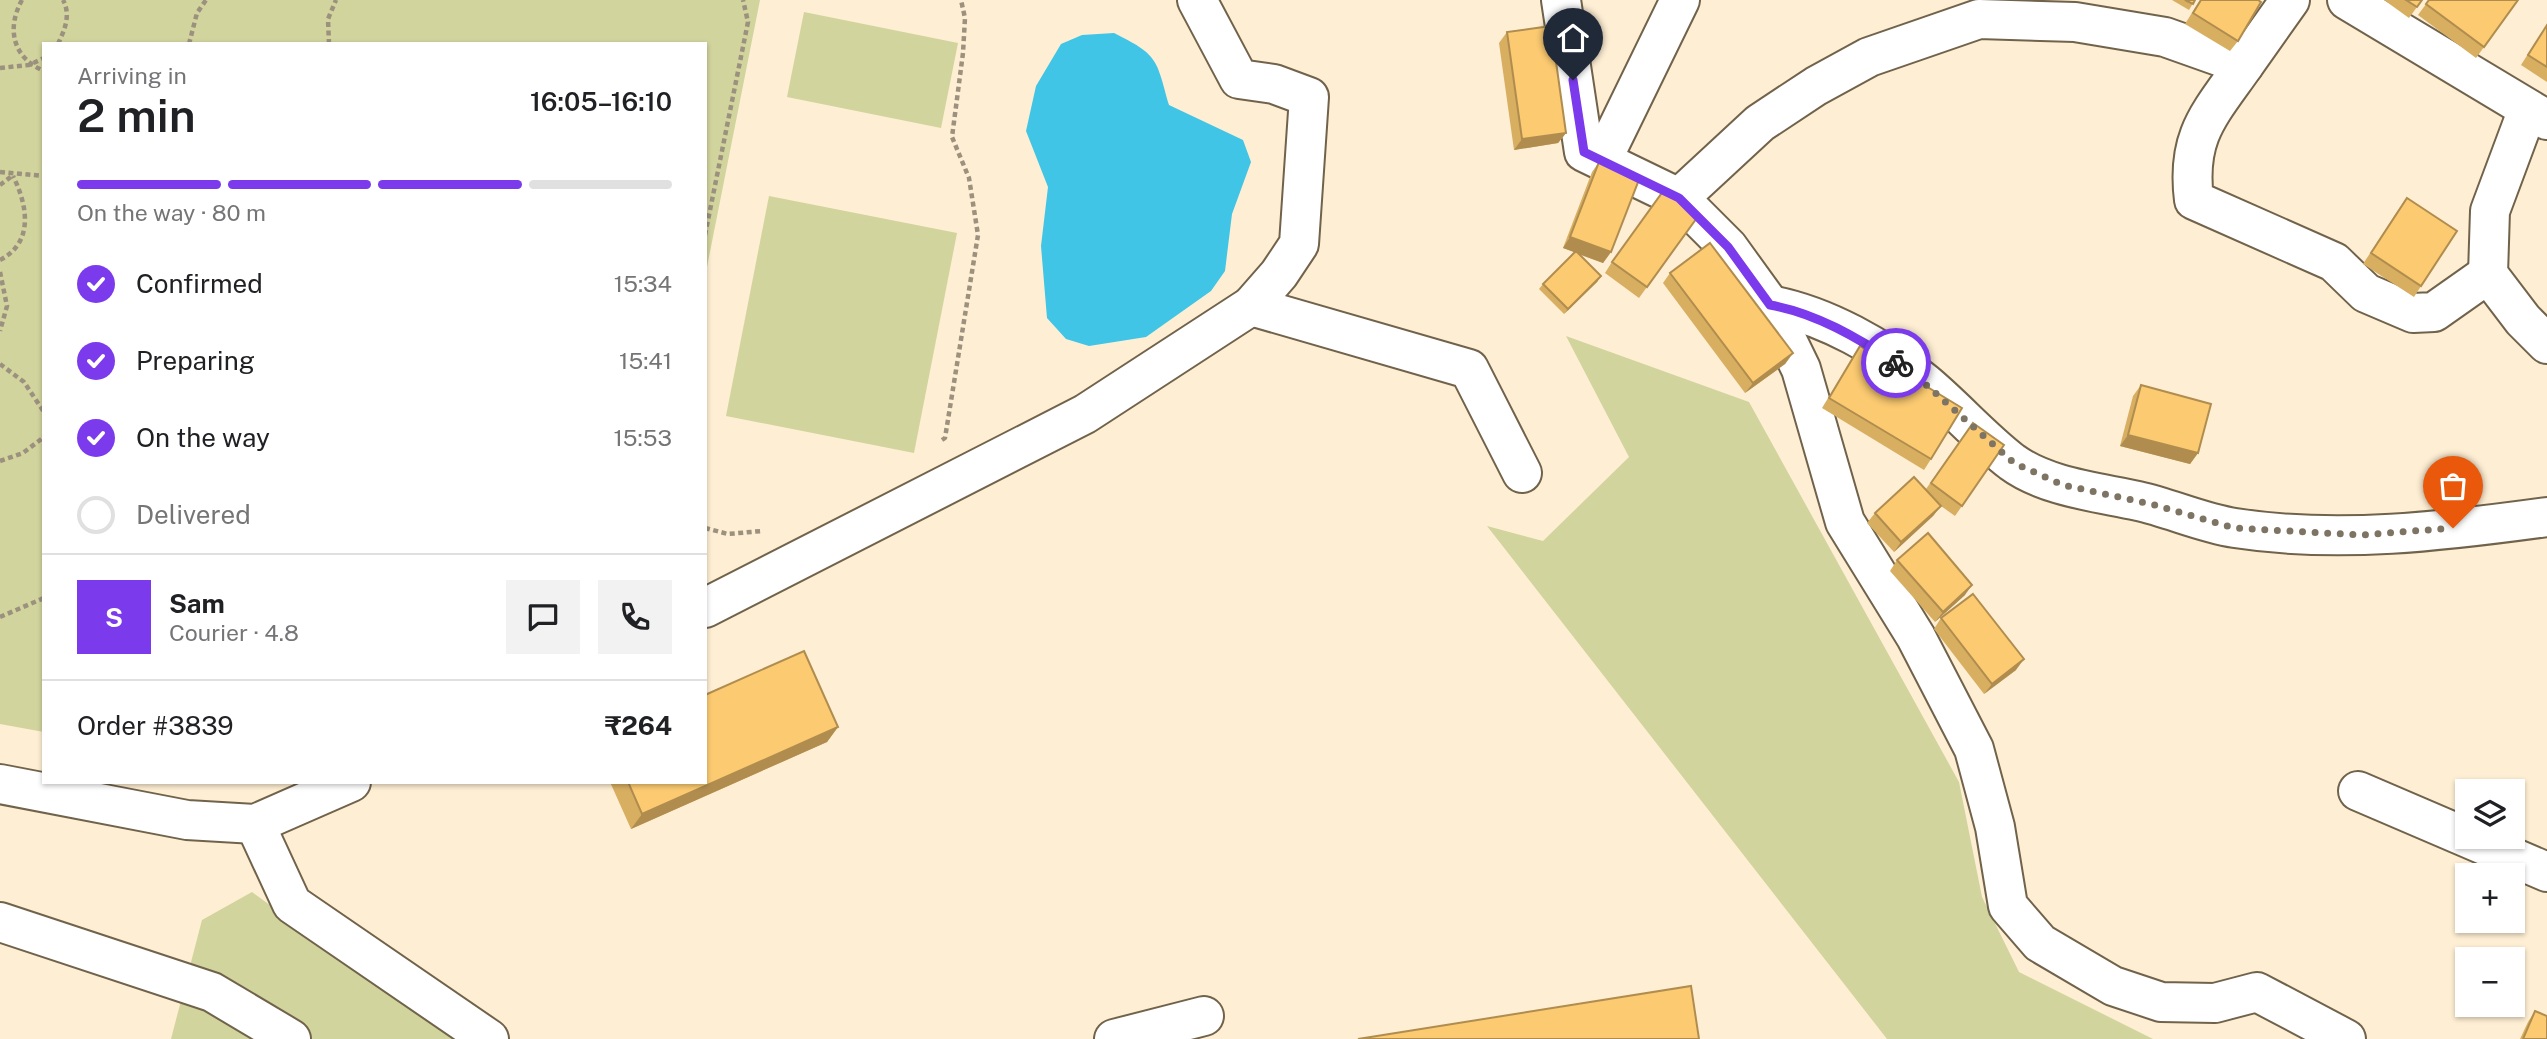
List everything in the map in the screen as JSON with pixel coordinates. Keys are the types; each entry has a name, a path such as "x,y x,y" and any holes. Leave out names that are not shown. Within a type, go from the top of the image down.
{"street":[{"path":"707,607 1085,414 1251,306 1279,274 1299,244 1309,97 1274,84 1239,79 1197,0"},
{"path":"1562,0 1584,152 1679,198 1728,247 1770,305 1801,369 1846,522 1916,637 1974,749 1995,827 2008,906 2040,943 2113,986 2161,1002 2215,1003 2257,992 2346,1039"},
{"path":"1602,160 1680,0"},
{"path":"2347,0 2538,115 2490,211 2488,274 2523,320 2547,344"},
{"path":"2279,4 2244,65 2199,130 2191,174 2194,200 2334,262 2366,293 2413,313 2434,312 2488,274"},
{"path":"1679,198 1760,123 1816,86 1869,57 1979,19 2075,22 2165,37 2244,65"},
{"path":"1770,305 1791,309 1859,338 1923,382 2014,463 2063,485 2151,504 2234,528 2298,533 2361,535 2413,532 2547,517"},
{"path":"1251,306 1469,369 1522,473"},
{"path":"0,784 187,820 255,824 346,784"},
{"path":"2358,791 2547,872"},
{"path":"255,824 292,904 489,1039"},
{"path":"0,922 212,992 291,1039"},
{"path":"1114,1039 1204,1016"}],"path":[{"path":"22,0 13,27 14,41 30,65 42,70"},
{"path":"59,42 65,29 66,5 63,0"},
{"path":"190,42 197,13 206,0"},
{"path":"329,42 328,19 337,0"},
{"path":"707,224 748,22 743,0"},
{"path":"933,444 945,438 978,235 969,178 952,137 963,53 965,18 961,0"},
{"path":"0,68 30,65 42,59"},
{"path":"0,173 42,176"},
{"path":"0,185 13,176"},
{"path":"0,260 16,246 27,219 26,206 13,176"},
{"path":"0,272 6,306 0,331"},
{"path":"0,363 24,382 42,409"},
{"path":"0,461 23,453 42,439"},
{"path":"707,528 744,535 773,525"},
{"path":"0,617 42,599"}],"green space":[{"path":"0,0 760,0 707,267 707,42 42,42 42,732 0,724"},
{"path":"804,12 958,43 941,128 787,97"},
{"path":"769,196 957,233 914,453 726,416"},
{"path":"1566,336 1749,402 1959,782 1982,897 2019,972 2153,1039 1887,1039 1487,526 1543,541 1629,457"},
{"path":"252,892 454,1039 171,1039 202,920"}],"water":[{"path":"1114,33 1139,47 1153,60 1169,105 1243,140 1251,162 1232,214 1225,271 1211,291 1146,337 1089,346 1066,339 1047,318 1041,246 1048,187 1026,131 1036,86 1061,44 1082,35"}],"building":[{"path":"2201,0 2261,2 2238,41 2193,13"},
{"path":"2406,0 2422,0 2417,7"},
{"path":"2429,0 2518,0 2484,47 2426,4"},
{"path":"2547,25 2547,67 2528,55"},
{"path":"1551,26 1566,133 1522,139 1507,32"},
{"path":"1599,162 1640,177 1611,252 1570,237"},
{"path":"1664,190 1699,215 1647,287 1612,262"},
{"path":"2407,198 2457,231 2421,286 2371,253"},
{"path":"1710,243 1793,353 1753,383 1670,273"},
{"path":"1576,251 1601,276 1568,309 1543,284"},
{"path":"1860,346 1962,408 1931,459 1829,398"},
{"path":"2141,385 2211,404 2198,453 2128,435"},
{"path":"1973,423 2004,445 1962,506 1931,483"},
{"path":"1914,477 1941,506 1901,542 1875,513"},
{"path":"1928,533 1972,585 1943,612 1897,560"},
{"path":"1973,594 2024,659 1992,684 1941,618"},
{"path":"804,651 838,727 642,814 629,784 707,784 707,694"},
{"path":"1691,986 1699,1039 1358,1039"},
{"path":"2535,1011 2547,1016 2547,1039 2523,1039"}],"way so far":[{"path":"1896,363 1923,382 2014,463 2063,485 2151,504 2234,528 2361,535 2453,528"}],"route":[{"path":"1573,80 1584,152 1679,198 1728,247 1770,305 1791,309 1859,338 1896,363"}]}
